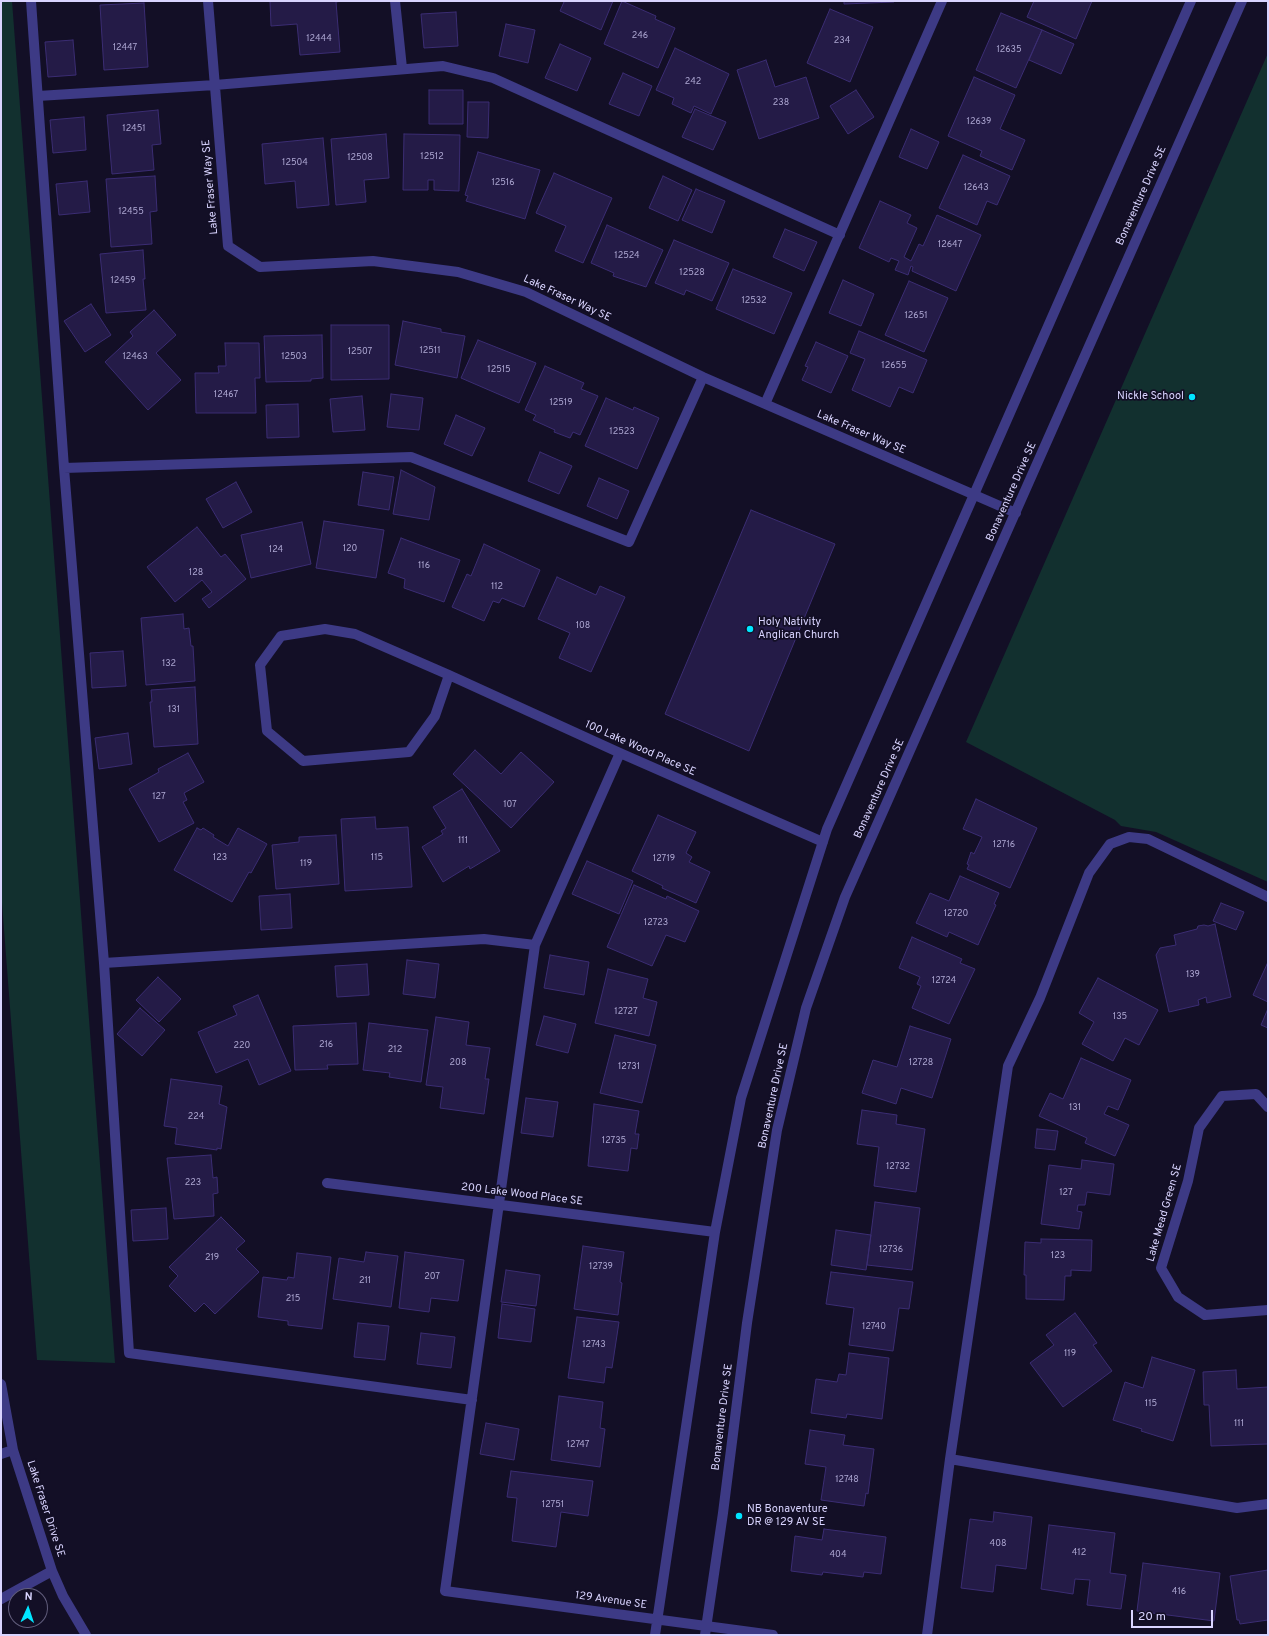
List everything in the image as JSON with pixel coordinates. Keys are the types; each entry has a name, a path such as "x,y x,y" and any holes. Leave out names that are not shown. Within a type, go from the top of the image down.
{"street":[{"path":"31,1 64,468 104,963 129,1353 472,1400 535,945 620,753"},
{"name":"Lake Fraser Way SE","path":"208,1 228,246 260,267 373,261 458,272 526,292 703,377 1016,513"},
{"path":"396,1 402,68"},
{"path":"765,404 942,1"},
{"path":"654,1635 715,1232 741,1098 827,829 1192,1"},
{"name":"Bonaventure Drive SE","path":"706,1631 723,1513 747,1323 776,1138 806,1008 845,897 1242,1"},
{"path":"38,96 215,85 402,68 443,66 494,78 840,235"},
{"path":"64,468 411,457 629,542 703,377"},
{"name":"100 Lake Wood Place SE","path":"449,675 435,716 409,752 303,761 267,731 260,665 281,636 325,629 355,634 449,675 620,753 823,842"},
{"path":"927,1635 950,1459 1008,1066 1040,998 1089,873 1110,844 1129,837 1148,839 1268,897"},
{"path":"104,963 484,939 535,945"},
{"name":"Lake Mead Green SE","path":"1268,1107 1256,1094 1222,1096 1199,1128 1188,1181 1161,1268 1178,1297 1205,1315 1268,1310"},
{"name":"200 Lake Wood Place SE","path":"327,1183 715,1232"},
{"name":"Lake Fraser Drive SE","path":"1,1384 13,1450 52,1571 63,1596 86,1635"},
{"name":"129 Avenue SE","path":"472,1400 446,1591 656,1619 706,1631 773,1635"},
{"path":"1,1454 13,1450"},
{"path":"950,1459 1238,1508 1268,1504"},
{"path":"1,1598 52,1571"}],"green space":[{"path":"1,1 12,1 115,1363 37,1360 1,890"},
{"name":"Nickle School","path":"1268,53 1268,882 1156,832 1121,826 1115,820 966,742"}],"building":[{"path":"270,1 342,1 336,2 340,52 300,55 297,24 271,26"},
{"path":"562,1 613,1 601,30 560,11 564,2"},
{"path":"622,1 656,16 655,19 675,28 658,68 604,44"},
{"path":"844,1 894,1 894,2 844,4"},
{"path":"1034,1 1092,1 1076,39 1027,17"},
{"path":"144,3 148,67 104,70 100,5"},
{"path":"830,9 873,27 850,82 807,63"},
{"path":"456,12 458,46 424,48 421,14"},
{"path":"1001,13 1042,30 1016,88 976,70"},
{"path":"506,24 535,30 528,63 499,56"},
{"path":"1042,30 1074,44 1061,74 1029,60"},
{"path":"73,40 76,75 48,77 45,42"},
{"path":"560,44 591,58 577,91 545,78"},
{"path":"675,48 729,74 711,114 694,106 691,113 672,104 674,98 656,90"},
{"path":"766,60 775,87 806,77 819,118 759,139 737,70"},
{"path":"623,73 652,86 639,116 609,104"},
{"path":"974,77 1015,95 1000,129 1025,140 1012,170 980,156 982,151 948,136"},
{"path":"429,90 463,90 463,124 429,124"},
{"path":"856,90 874,117 848,134 830,106"},
{"path":"468,102 489,102 488,138 467,137"},
{"path":"695,109 726,122 713,150 682,137"},
{"path":"158,110 161,144 152,145 154,170 112,174 107,115"},
{"path":"84,117 86,150 53,153 50,120"},
{"path":"911,129 939,142 927,169 899,157"},
{"path":"386,134 389,178 364,180 366,202 336,205 331,139"},
{"path":"404,134 460,135 459,191 434,190 434,180 428,180 428,190 403,190"},
{"path":"323,138 329,205 297,208 295,181 265,184 262,144"},
{"path":"478,152 540,170 525,219 466,201 468,196 465,195"},
{"path":"963,155 1010,176 997,205 987,201 977,225 939,208"},
{"path":"554,173 612,198 583,263 555,251 566,226 536,213"},
{"path":"155,176 157,211 150,212 152,244 111,247 106,179"},
{"path":"663,176 692,190 678,221 649,208"},
{"path":"87,181 90,212 59,215 56,184"},
{"path":"696,189 725,201 712,233 682,220"},
{"path":"880,201 911,215 907,223 917,228 904,257 911,261 919,244 923,246 937,215 981,235 956,291 912,271 913,267 911,266 908,275 895,270 899,261 891,258 889,262 859,248"},
{"path":"607,225 663,250 646,287 613,276 614,273 591,263"},
{"path":"785,229 817,242 804,271 773,257"},
{"path":"674,240 729,263 712,301 686,290 684,295 655,283"},
{"path":"143,250 145,279 143,279 146,310 106,313 100,254"},
{"path":"733,269 792,293 774,334 716,309"},
{"path":"843,280 874,294 861,326 829,313"},
{"path":"909,281 948,298 924,352 885,335"},
{"path":"91,304 111,335 85,352 64,321"},
{"path":"154,310 176,335 156,353 181,380 148,410 105,362 133,336 130,332"},
{"path":"403,321 441,329 441,332 465,336 457,378 395,365"},
{"path":"331,325 389,325 389,379 331,380"},
{"path":"859,331 927,360 913,393 899,387 890,407 852,390 865,359 850,353"},
{"path":"322,335 323,378 311,379 311,381 266,382 264,336"},
{"path":"478,340 536,363 519,403 461,378"},
{"path":"816,342 848,356 831,393 802,380 808,367 805,366"},
{"path":"225,343 259,343 260,378 255,378 256,413 196,413 195,373 219,373 218,366 226,366"},
{"path":"545,366 584,383 581,389 598,396 580,435 573,432 570,438 554,432 555,430 533,420 536,415 525,410"},
{"path":"391,394 423,398 419,430 387,427"},
{"path":"362,396 365,430 333,432 330,399"},
{"path":"606,398 633,410 634,407 659,418 637,469 585,446"},
{"path":"298,404 299,437 267,438 266,405"},
{"path":"456,415 485,428 472,456 444,444"},
{"path":"540,452 572,466 559,494 528,481"},
{"path":"401,470 435,487 429,520 393,514"},
{"path":"363,472 394,477 389,510 358,505"},
{"path":"599,478 629,491 617,519 587,506"},
{"path":"236,482 252,512 223,528 206,499"},
{"name":"Holy Nativity Anglican Church","path":"751,510 835,544 749,751 665,714"},
{"path":"324,521 384,530 376,578 316,568"},
{"path":"302,522 311,564 251,578 241,535"},
{"path":"197,527 221,557 225,554 246,579 209,608 202,599 212,592 202,580 175,602 147,567"},
{"path":"401,538 460,560 444,602 404,588 405,579 388,573"},
{"path":"484,544 540,570 524,607 502,598 499,603 493,601 484,621 452,607 467,574 471,576"},
{"path":"557,577 596,595 600,586 625,597 591,672 559,658 570,633 538,619"},
{"path":"183,614 184,629 189,628 191,646 193,646 195,681 146,685 141,618"},
{"path":"123,651 126,686 92,688 90,653"},
{"path":"195,687 198,744 154,747 150,702 152,702 151,690"},
{"path":"128,733 132,764 99,769 95,738"},
{"path":"475,750 501,774 521,752 554,782 511,828 453,774"},
{"path":"188,753 204,782 184,793 187,800 183,802 194,823 159,842 129,789 159,772 158,769"},
{"path":"462,789 500,851 470,869 469,866 443,882 422,847 443,834 441,831 446,828 433,807"},
{"path":"976,799 1037,828 1010,888 967,869 971,852 974,854 982,837 963,829"},
{"path":"658,815 696,832 686,853 692,857 689,862 710,872 696,903 662,888 663,886 632,871"},
{"path":"375,817 376,829 408,827 412,887 345,891 341,819"},
{"path":"197,828 201,830 203,828 214,835 213,837 228,846 238,828 267,844 251,873 249,872 232,902 174,870"},
{"path":"336,835 339,884 276,889 272,845 299,842 299,837"},
{"path":"587,861 633,881 619,914 572,894"},
{"path":"960,876 999,893 994,904 996,905 978,945 949,932 947,937 916,923 930,893 949,901"},
{"path":"634,885 666,899 667,896 699,911 685,942 666,935 652,966 607,947"},
{"path":"290,894 292,928 261,930 259,896"},
{"path":"1221,903 1244,912 1236,930 1213,921"},
{"path":"1215,924 1231,997 1207,1003 1206,997 1198,1000 1199,1005 1169,1012 1156,955 1160,948 1176,945 1174,935 1197,929 1198,926"},
{"path":"912,937 962,959 960,963 975,969 949,1024 912,1008 921,986 917,984 920,977 899,968"},
{"path":"550,955 589,962 584,995 544,988"},
{"path":"407,960 439,964 435,998 403,994"},
{"path":"1268,962 1268,1002 1253,995"},
{"path":"367,964 369,995 337,997 335,966"},
{"path":"608,969 648,979 643,998 657,1002 649,1036 595,1023"},
{"path":"158,977 181,999 159,1022 136,1000"},
{"path":"1098,978 1158,1010 1139,1045 1125,1038 1113,1061 1082,1044 1094,1022 1079,1013"},
{"path":"258,995 291,1071 259,1085 248,1059 216,1073 198,1032 237,1015 233,1006"},
{"path":"140,1008 165,1030 142,1056 117,1034"},
{"path":"1267,1011 1268,1012 1268,1028 1261,1025"},
{"path":"544,1016 576,1024 568,1053 536,1045"},
{"path":"436,1017 469,1022 466,1045 490,1048 485,1079 489,1079 484,1114 440,1108 443,1087 426,1085"},
{"path":"356,1023 358,1064 327,1065 328,1069 295,1070 293,1026"},
{"path":"369,1023 428,1030 421,1082 389,1077 390,1073 363,1070"},
{"path":"910,1026 951,1039 932,1098 901,1088 896,1104 862,1093 873,1060 897,1067"},
{"path":"615,1035 656,1045 642,1103 600,1093"},
{"path":"1081,1058 1131,1080 1118,1110 1108,1106 1104,1114 1129,1125 1115,1156 1085,1143 1087,1138 1039,1116 1050,1093 1063,1099"},
{"path":"171,1079 222,1086 219,1104 227,1107 221,1149 217,1148 217,1150 175,1144 177,1128 164,1126"},
{"path":"526,1098 558,1102 553,1137 521,1133"},
{"path":"594,1104 639,1111 635,1134 639,1134 637,1149 631,1148 628,1171 588,1166"},
{"path":"862,1110 897,1115 896,1124 925,1129 916,1192 874,1186 879,1147 857,1144"},
{"path":"1037,1129 1058,1131 1055,1150 1035,1148"},
{"path":"211,1155 213,1178 217,1177 218,1193 213,1194 214,1216 174,1219 167,1158"},
{"path":"1082,1160 1114,1164 1110,1195 1087,1192 1085,1205 1078,1205 1077,1211 1082,1212 1079,1229 1041,1224 1049,1165 1081,1169"},
{"path":"875,1202 920,1208 912,1270 867,1265"},
{"path":"166,1208 168,1239 133,1241 131,1210"},
{"path":"221,1217 245,1241 236,1249 259,1272 215,1314 204,1303 195,1312 169,1286 178,1276 169,1267"},
{"path":"836,1230 871,1235 866,1270 831,1265"},
{"path":"1041,1239 1092,1240 1091,1271 1071,1270 1071,1276 1065,1276 1064,1300 1026,1299 1026,1275 1024,1275 1025,1242 1041,1243"},
{"path":"583,1246 624,1252 618,1315 574,1309"},
{"path":"366,1252 398,1256 391,1307 333,1299 339,1258 364,1262"},
{"path":"405,1252 464,1260 458,1301 431,1298 429,1312 399,1308"},
{"path":"297,1253 331,1257 322,1329 288,1325 288,1321 258,1317 263,1277 287,1280 288,1277 294,1278"},
{"path":"506,1270 540,1275 536,1306 501,1302"},
{"path":"831,1272 913,1282 909,1309 899,1308 893,1351 849,1345 854,1308 826,1304"},
{"path":"502,1304 535,1309 531,1342 498,1338"},
{"path":"1075,1313 1097,1343 1093,1345 1112,1371 1063,1407 1030,1363 1054,1345 1046,1335"},
{"path":"577,1317 619,1322 612,1368 606,1367 604,1383 568,1378"},
{"path":"358,1323 389,1326 385,1360 354,1357"},
{"path":"421,1333 455,1337 451,1368 417,1364"},
{"path":"849,1353 889,1358 882,1419 847,1414 846,1418 811,1413 816,1379 837,1382 839,1374 846,1375"},
{"path":"1152,1357 1195,1370 1173,1441 1113,1420 1125,1382 1143,1388"},
{"path":"1236,1370 1237,1389 1268,1387 1268,1444 1211,1446 1209,1405 1204,1405 1203,1372"},
{"path":"559,1396 603,1402 600,1428 605,1429 600,1467 551,1460"},
{"path":"486,1423 519,1429 514,1460 480,1454"},
{"path":"810,1430 845,1435 843,1445 874,1449 868,1494 866,1493 864,1506 821,1500 826,1467 805,1464"},
{"path":"511,1471 593,1481 588,1516 561,1512 556,1547 512,1541 517,1498 507,1497"},
{"path":"994,1512 1032,1517 1026,1569 996,1565 993,1592 961,1588 970,1519 993,1522"},
{"path":"1049,1525 1115,1533 1110,1573 1126,1575 1121,1609 1087,1605 1090,1580 1075,1579 1073,1594 1041,1589"},
{"path":"824,1529 886,1537 881,1574 864,1572 863,1577 823,1572 822,1575 791,1571 795,1536 822,1540"},
{"path":"1143,1563 1220,1573 1214,1621 1137,1611"},
{"path":"1268,1570 1268,1620 1240,1624 1239,1620 1237,1620 1230,1576"}],"place":[{"name":"Nickle School","path":"1192,397"},
{"name":"Holy Nativity Anglican Church","path":"750,629"},
{"name":"NB Bonaventure DR @ 129 AV SE","path":"739,1516"}]}
